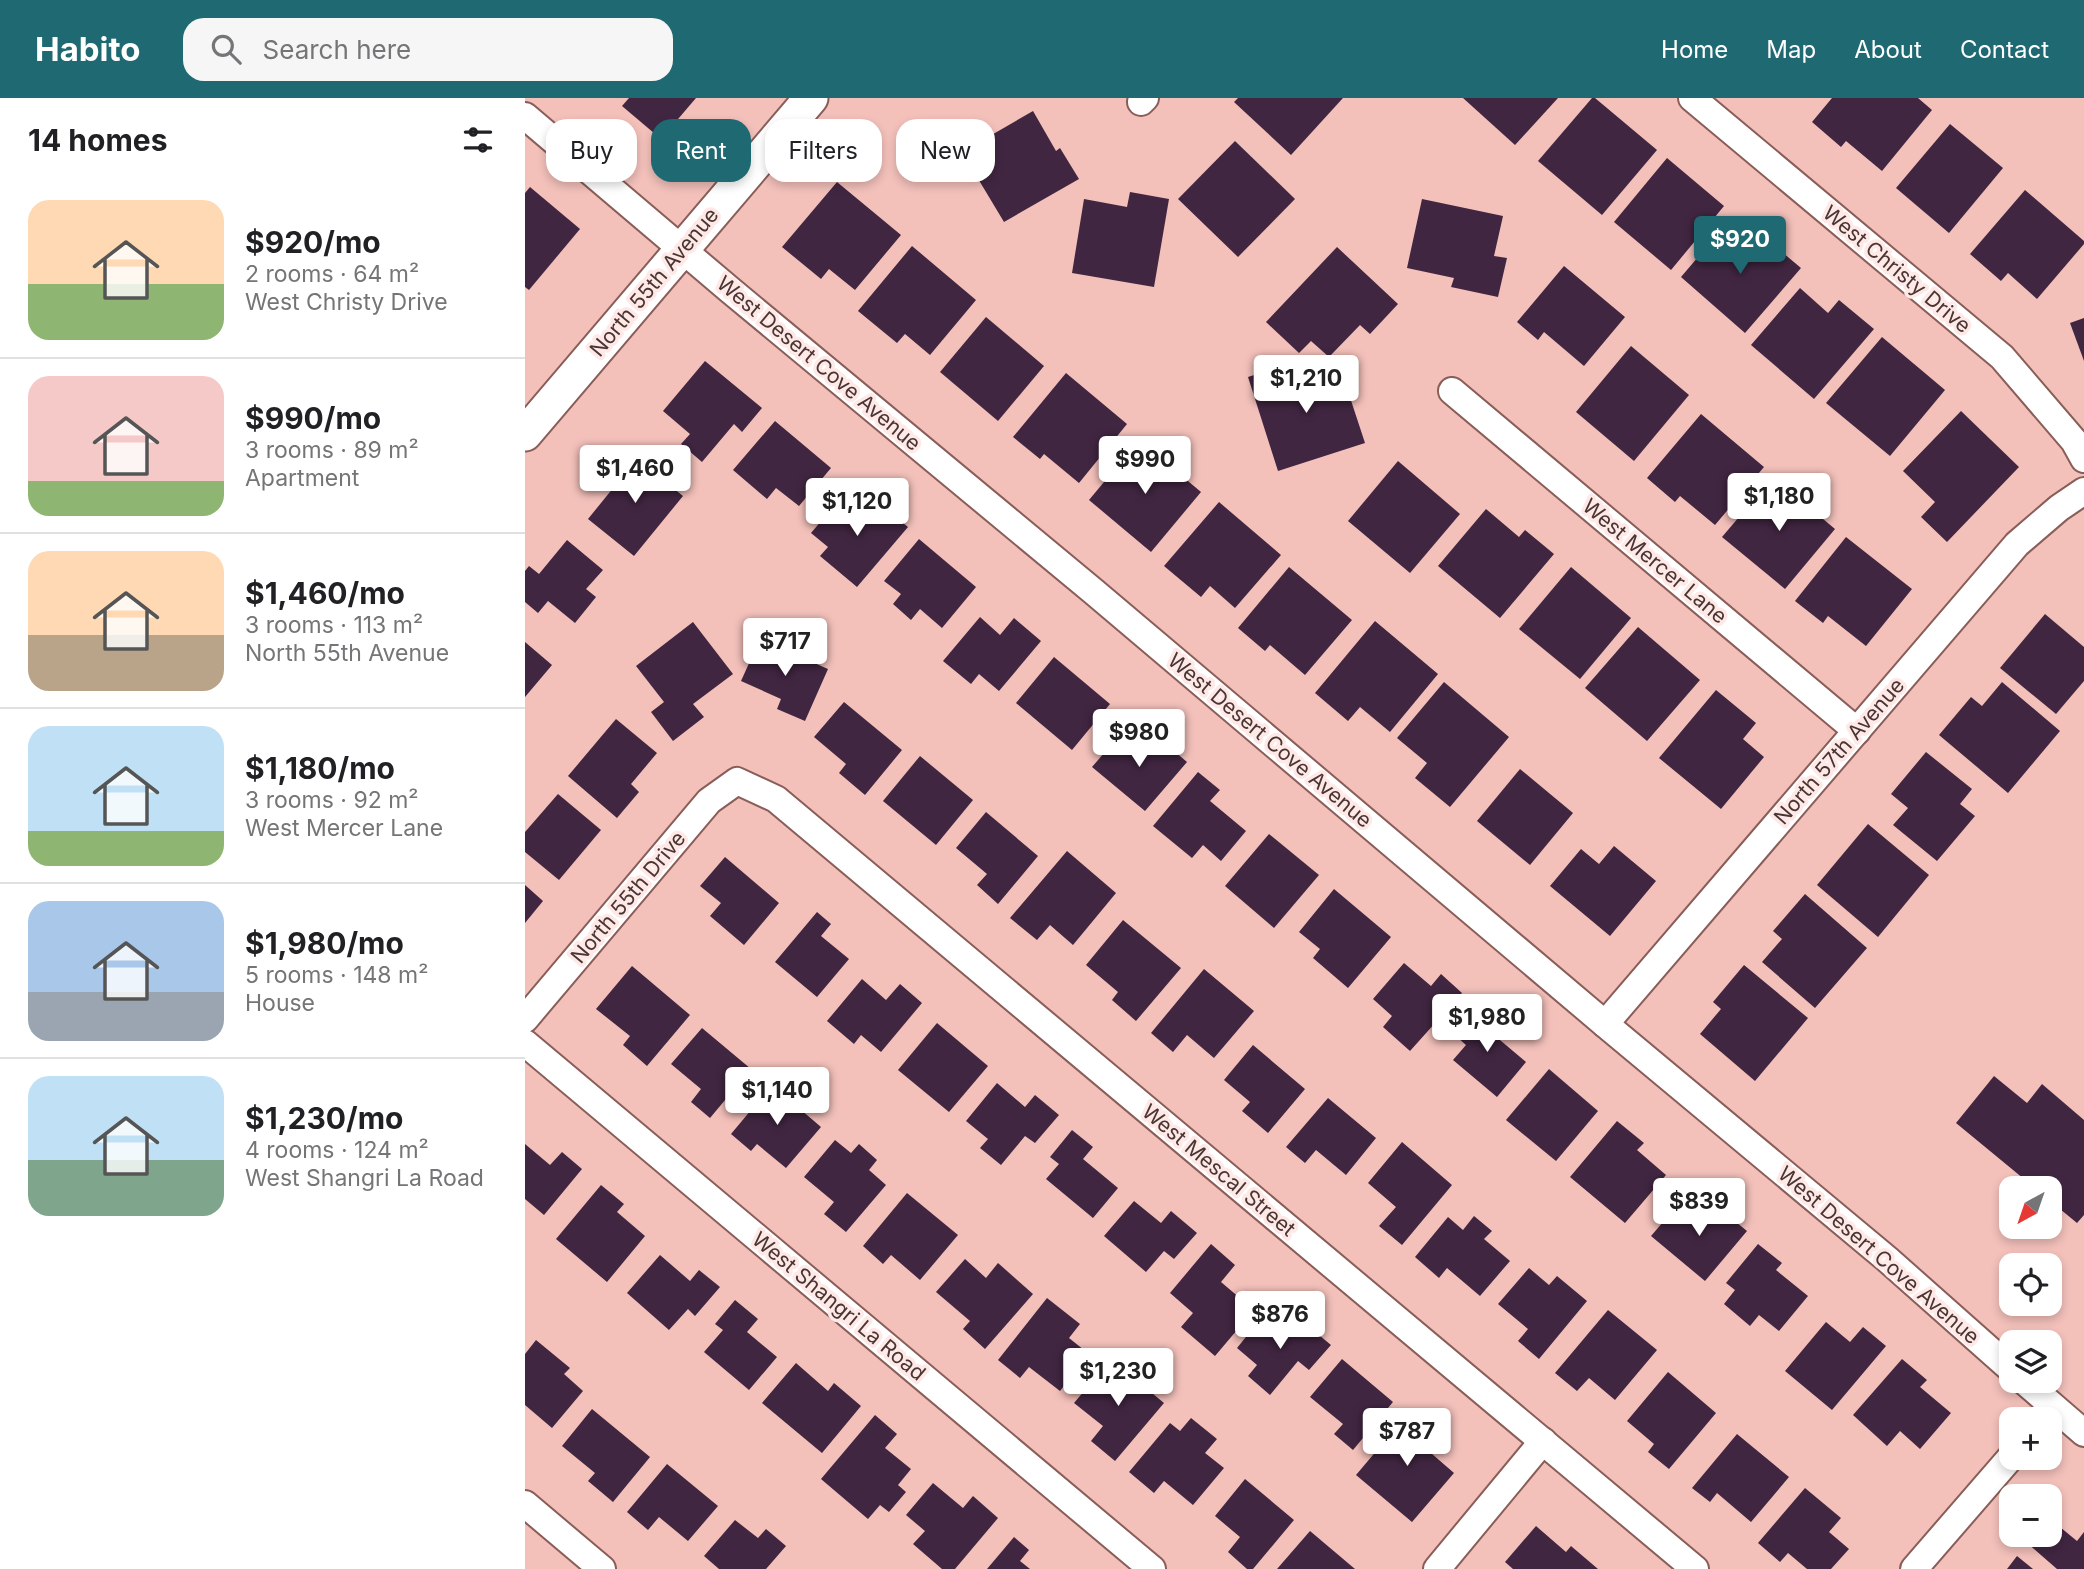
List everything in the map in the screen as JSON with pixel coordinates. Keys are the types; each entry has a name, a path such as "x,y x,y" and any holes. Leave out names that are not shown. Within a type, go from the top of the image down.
{"street":[{"name":"North 55th Avenue","path":"525,434 811,98"},
{"name":"West Christy Drive","path":"1692,98 2002,357 2074,441 2084,459"},
{"name":"West Desert Cove Avenue","path":"525,116 1887,1259 1999,1358"},
{"name":"West Mercer Lane","path":"1452,391 1857,731"},
{"name":"North 57th Avenue","path":"1605,1024 2017,544 2059,508 2084,491"},
{"name":"North 55th Drive","path":"525,1019 709,800 737,781"},
{"name":"West Mescal Street","path":"737,781 776,799 1695,1569"},
{"name":"West Shangri La Road","path":"525,1043 1152,1569"},
{"path":"2062,1421 2084,1433"},
{"path":"1437,1569 1543,1441"},
{"path":"1914,1569 2000,1470"},
{"path":"525,1504 602,1569"}],"building":[{"path":"629,98 696,98 678,119 651,119 651,131 622,106"},
{"path":"1238,98 1343,98 1291,155 1234,102"},
{"path":"1463,98 1558,98 1515,145"},
{"path":"1592,98 1657,150 1602,215 1538,161"},
{"path":"1832,98 1918,98 1932,110 1882,171 1846,141 1841,147 1812,122"},
{"path":"1033,111 1056,151 1060,148 1079,179 1004,222 980,182 995,182 995,133"},
{"path":"1950,124 2003,168 1949,233 1896,188"},
{"path":"1235,141 1295,199 1238,257 1178,199"},
{"path":"1667,158 1724,206 1671,270 1614,222"},
{"path":"837,182 901,235 855,290 829,269 821,279 782,247"},
{"path":"530,187 580,229 529,290 525,287 525,193"},
{"path":"2025,190 2084,241 2037,299 2008,273 2001,281 1970,254"},
{"path":"1130,192 1169,199 1154,287 1072,273 1084,199 1127,207"},
{"path":"1422,199 1503,216 1494,256 1507,258 1498,297 1451,287 1454,278 1407,268"},
{"path":"1727,223 1761,252 1770,242 1801,268 1745,333 1681,277"},
{"path":"912,246 976,300 930,355 905,334 897,343 858,311"},
{"path":"1337,247 1398,304 1370,334 1360,325 1329,357 1311,341 1299,353 1266,322"},
{"path":"1564,266 1625,317 1584,366 1544,332 1538,340 1517,322"},
{"path":"1800,288 1828,313 1839,300 1874,329 1814,399 1751,345"},
{"path":"986,317 1044,366 998,421 940,372"},
{"path":"2084,318 2084,361 2070,323"},
{"path":"1882,337 1945,390 1890,456 1826,403"},
{"path":"1631,346 1689,395 1634,461 1576,412"},
{"path":"705,361 762,408 742,432 734,424 702,462 681,444 690,434 663,411"},
{"path":"1339,364 1365,443 1278,471 1248,377 1279,367 1284,382"},
{"path":"1066,373 1127,424 1079,483 1044,454 1040,459 1013,437"},
{"path":"1961,411 2019,467 1947,542 1921,517 1935,502 1903,471"},
{"path":"1701,414 1764,467 1715,525 1680,496 1675,502 1647,478"},
{"path":"775,421 831,468 799,506 776,488 767,499 733,470"},
{"path":"1139,440 1201,492 1151,552 1089,500"},
{"path":"629,452 683,496 634,556 588,519 618,482 610,476"},
{"path":"1398,461 1460,514 1410,573 1348,521"},
{"path":"1773,477 1835,529 1785,589 1722,537"},
{"path":"844,494 871,516 881,505 908,527 857,587 820,556 828,547 811,533"},
{"path":"1219,502 1281,555 1235,608 1210,586 1201,597 1164,566"},
{"path":"1486,509 1519,537 1525,530 1554,554 1500,618 1438,566"},
{"path":"1846,537 1912,589 1866,646 1828,616 1823,623 1795,601"},
{"path":"919,539 976,587 942,628 920,609 911,620 893,604 901,594 884,581"},
{"path":"567,540 603,570 586,589 596,597 575,623 548,601 538,613 525,602 525,571 529,566 539,574"},
{"path":"1289,567 1352,620 1305,675 1270,645 1265,651 1238,628"},
{"path":"1571,567 1631,618 1580,679 1519,629"},
{"path":"2045,614 2084,647 2084,681 2056,714 2000,668"},
{"path":"980,617 1000,635 1014,618 1041,641 999,691 979,674 971,684 943,661"},
{"path":"1375,621 1438,674 1390,732 1360,707 1348,721 1315,693"},
{"path":"693,622 733,674 693,704 704,717 673,741 651,712 664,702 636,666"},
{"path":"1638,627 1700,680 1647,741 1585,688"},
{"path":"760,639 828,669 805,721 777,709 781,699 741,681"},
{"path":"525,642 552,665 525,697"},
{"path":"1054,657 1110,704 1072,750 1016,703"},
{"path":"1444,682 1509,737 1450,807 1415,778 1427,763 1397,738"},
{"path":"2002,682 2060,731 2008,793 1939,735 1971,697 1982,706"},
{"path":"1716,690 1756,723 1743,739 1764,757 1721,809 1659,758"},
{"path":"844,702 902,750 865,795 839,773 846,764 814,737"},
{"path":"616,719 657,753 631,784 639,792 617,818 568,776"},
{"path":"1124,730 1150,752 1160,739 1187,762 1145,811 1092,767"},
{"path":"1926,752 1972,789 1960,804 1975,816 1937,861 1893,825 1908,808 1891,794"},
{"path":"920,756 973,800 936,845 883,801"},
{"path":"1520,769 1573,813 1530,865 1477,821"},
{"path":"1198,772 1220,790 1210,801 1246,831 1221,861 1203,845 1192,858 1153,826"},
{"path":"558,794 601,830 559,880 525,852 525,832"},
{"path":"986,812 1038,856 998,904 977,885 987,874 956,848"},
{"path":"1868,824 1929,875 1878,937 1817,885"},
{"path":"1269,834 1319,875 1274,928 1225,886"},
{"path":"1614,846 1656,881 1610,936 1550,886 1581,849 1599,864"},
{"path":"1067,851 1116,893 1073,945 1050,925 1037,940 1010,918"},
{"path":"725,857 779,903 744,945 710,916 721,903 700,886"},
{"path":"525,885 543,901 525,923"},
{"path":"1334,889 1391,937 1348,988 1313,958 1320,949 1299,932"},
{"path":"1805,894 1867,948 1815,1008 1762,962 1782,939 1773,931"},
{"path":"817,912 831,924 821,936 849,959 817,997 775,962"},
{"path":"1123,920 1181,968 1136,1021 1112,1000 1118,992 1086,965"},
{"path":"1404,963 1431,986 1441,974 1462,993 1410,1051 1383,1027 1392,1016 1373,999"},
{"path":"1744,965 1808,1018 1755,1081 1700,1034 1721,1009 1713,1002"},
{"path":"632,966 690,1015 647,1066 623,1045 630,1036 596,1009"},
{"path":"1204,969 1254,1011 1214,1058 1187,1035 1173,1052 1151,1033"},
{"path":"862,979 886,1000 900,984 922,1003 881,1052 861,1035 854,1044 827,1021"},
{"path":"1479,1009 1500,1027 1494,1035 1526,1062 1497,1097 1453,1060 1466,1045 1456,1036"},
{"path":"937,1023 988,1066 949,1112 898,1070"},
{"path":"702,1028 751,1069 710,1118 691,1102 701,1089 671,1064"},
{"path":"1253,1045 1305,1089 1268,1133 1242,1111 1250,1102 1224,1080"},
{"path":"1549,1069 1598,1111 1556,1161 1506,1120"},
{"path":"1994,1076 2027,1103 2042,1084 2084,1120 2084,1215 2077,1223 2062,1211 2062,1176 2020,1176 1956,1123"},
{"path":"997,1083 1025,1107 1035,1095 1059,1115 1035,1143 1025,1136 1001,1165 980,1148 988,1139 966,1121"},
{"path":"772,1085 821,1127 786,1168 757,1144 751,1151 731,1134"},
{"path":"1328,1098 1376,1138 1346,1175 1316,1150 1305,1163 1286,1147"},
{"path":"1617,1121 1644,1143 1637,1150 1666,1175 1625,1223 1570,1177"},
{"path":"1072,1130 1093,1147 1083,1159 1118,1188 1093,1218 1046,1179 1059,1164 1050,1157"},
{"path":"835,1140 851,1153 859,1144 877,1160 869,1170 886,1185 846,1232 824,1214 834,1202 804,1177"},
{"path":"1402,1142 1452,1185 1402,1245 1379,1226 1396,1207 1368,1183"},
{"path":"525,1144 550,1165 562,1152 582,1169 544,1215 525,1199"},
{"path":"601,1185 624,1204 617,1212 645,1236 607,1282 556,1239"},
{"path":"907,1193 958,1235 920,1280 891,1255 883,1264 863,1246"},
{"path":"1682,1200 1708,1222 1720,1209 1747,1231 1705,1281 1651,1236"},
{"path":"1134,1201 1161,1223 1171,1211 1197,1233 1174,1259 1164,1251 1146,1272 1104,1236"},
{"path":"1474,1216 1492,1231 1484,1239 1510,1261 1480,1296 1447,1268 1439,1278 1415,1257 1448,1217 1463,1230"},
{"path":"1211,1244 1235,1265 1221,1282 1254,1310 1215,1356 1181,1327 1193,1313 1170,1293"},
{"path":"1758,1244 1782,1263 1776,1270 1808,1296 1779,1331 1759,1315 1750,1326 1724,1304 1735,1290 1726,1283"},
{"path":"660,1255 690,1281 699,1270 720,1287 695,1316 688,1309 669,1330 627,1293"},
{"path":"965,1259 986,1278 998,1263 1033,1294 985,1349 963,1329 970,1321 936,1292"},
{"path":"1529,1268 1549,1285 1557,1276 1587,1301 1539,1359 1518,1341 1528,1329 1498,1304"},
{"path":"1047,1298 1080,1324 1069,1338 1089,1354 1060,1391 1029,1367 1020,1378 998,1360"},
{"path":"735,1300 758,1319 747,1332 777,1357 749,1390 704,1352 723,1330 715,1324"},
{"path":"1608,1310 1657,1350 1615,1400 1589,1378 1577,1391 1555,1373"},
{"path":"1267,1311 1297,1337 1307,1325 1331,1345 1309,1370 1298,1361 1270,1395 1248,1376 1257,1365 1237,1348"},
{"path":"1826,1322 1850,1342 1863,1327 1886,1346 1832,1410 1785,1371"},
{"path":"536,1340 570,1368 564,1374 583,1391 552,1428 525,1405 525,1354"},
{"path":"1111,1359 1164,1403 1115,1461 1091,1441 1103,1426 1074,1403"},
{"path":"1342,1359 1393,1402 1353,1450 1334,1434 1343,1424 1310,1397"},
{"path":"1902,1359 1927,1380 1920,1387 1951,1413 1920,1449 1900,1431 1887,1446 1853,1415"},
{"path":"796,1363 828,1391 834,1383 861,1406 822,1453 762,1403"},
{"path":"1668,1372 1716,1413 1669,1469 1648,1452 1654,1444 1627,1421"},
{"path":"592,1409 650,1457 613,1502 588,1481 595,1473 562,1446"},
{"path":"1411,1410 1437,1432 1424,1447 1454,1473 1412,1522 1356,1475"},
{"path":"875,1415 897,1434 885,1448 911,1469 898,1485 906,1492 889,1512 880,1505 868,1519 821,1479"},
{"path":"1191,1418 1217,1439 1205,1453 1224,1468 1193,1505 1164,1481 1154,1493 1129,1472 1170,1423 1180,1431"},
{"path":"1737,1434 1789,1477 1751,1522 1717,1493 1710,1502 1692,1488"},
{"path":"667,1464 718,1506 688,1541 659,1517 648,1530 627,1512"},
{"path":"1245,1479 1294,1520 1253,1569 1247,1569 1228,1552 1240,1537 1215,1516"},
{"path":"933,1483 963,1508 973,1496 998,1518 955,1569 942,1569 913,1544 925,1531 906,1515"},
{"path":"1805,1488 1841,1518 1829,1532 1849,1549 1831,1569 1807,1569 1788,1553 1780,1562 1758,1543"},
{"path":"735,1520 758,1538 766,1529 786,1546 766,1569 719,1569 704,1556"},
{"path":"1536,1526 1566,1552 1571,1546 1598,1569 1513,1569 1505,1562"},
{"path":"2062,1529 2077,1541 2084,1532 2084,1569 2057,1569 2032,1547 2062,1547"},
{"path":"1310,1531 1355,1569 1277,1569"},
{"path":"1014,1537 1029,1550 1020,1561 1030,1569 987,1569"},
{"path":"2017,1556 2033,1569 2007,1569"}]}
